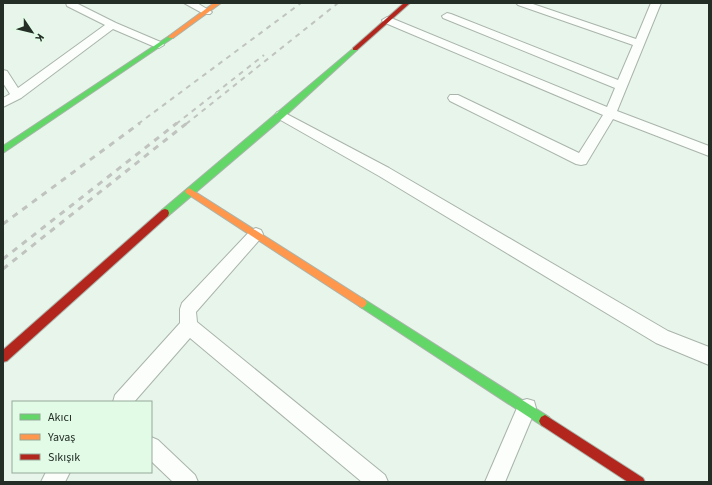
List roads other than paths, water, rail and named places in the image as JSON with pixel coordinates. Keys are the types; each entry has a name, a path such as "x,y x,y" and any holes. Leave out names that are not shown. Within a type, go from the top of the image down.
{"street":[{"path":"189,3 207,12"},
{"path":"3,150 159,45 218,3"},
{"path":"3,357 189,191 281,115 406,3"},
{"path":"521,3 640,44"},
{"path":"454,98 581,160 610,113 656,3"},
{"path":"70,4 112,25 159,45"},
{"path":"447,16 621,86"},
{"path":"387,20 610,113 709,151"},
{"path":"3,102 17,95 112,25"},
{"path":"3,74 17,95"},
{"path":"281,115 384,172 662,337 709,356"},
{"path":"189,191 527,408 639,482"},
{"path":"123,401 189,326 188,309 256,234"},
{"path":"189,326 378,482"},
{"path":"495,482 527,408"},
{"path":"152,448 188,482"},
{"path":"51,482 59,473"}],"railway":[{"path":"138,124 301,3"},
{"path":"186,124 338,3"},
{"path":"176,124 264,55"},
{"path":"3,224 140,123"},
{"path":"3,259 177,123"},
{"path":"3,269 187,123"}]}
